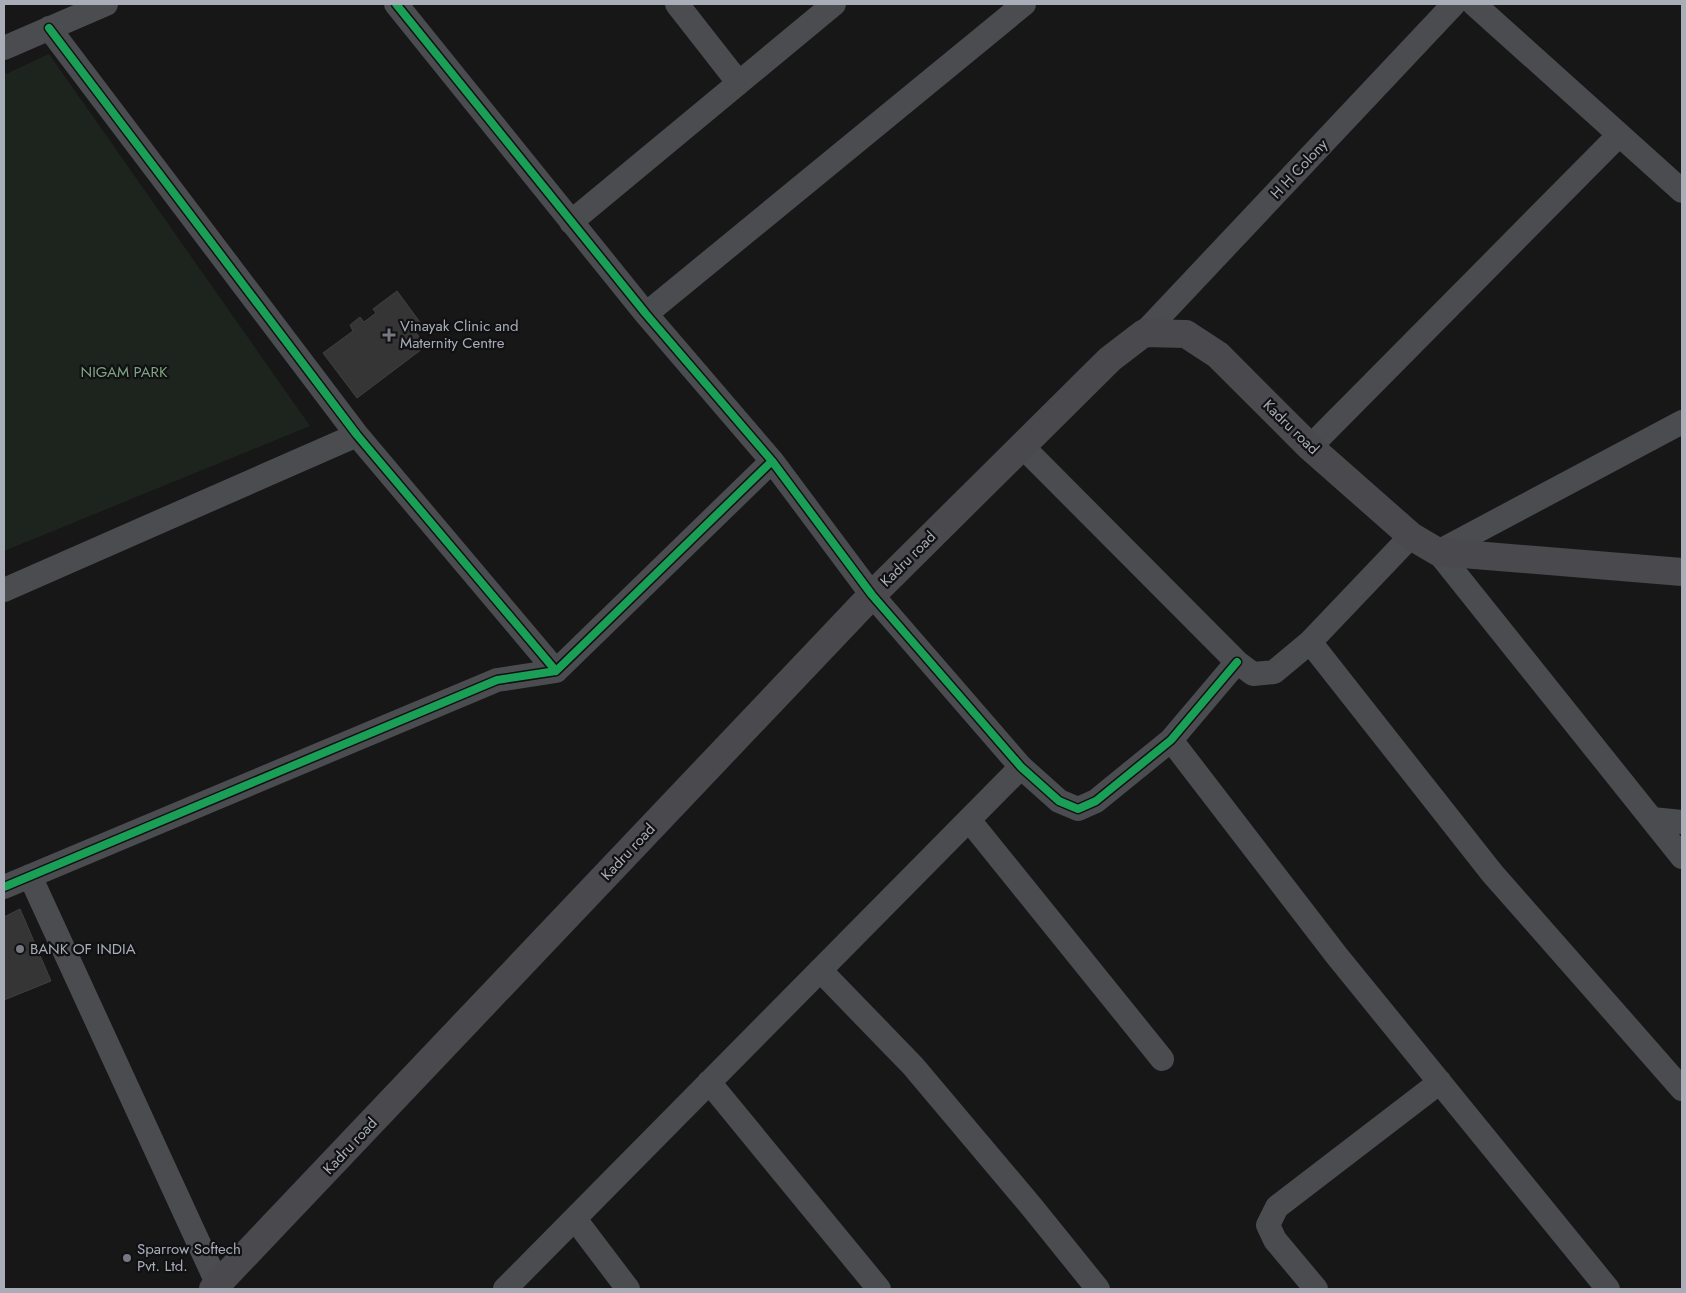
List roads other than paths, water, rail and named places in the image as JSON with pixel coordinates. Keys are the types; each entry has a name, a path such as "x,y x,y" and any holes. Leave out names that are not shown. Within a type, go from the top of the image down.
{"main road":[{"name":"Kadru road","path":"216,1287 872,595 1110,359 1144,333 1186,334 1218,355 1310,447 1412,536 1438,552 1682,572"}],"street":[{"path":"4,48 106,4"},
{"path":"396,4 646,314 772,462 872,595 1021,768 1059,801 1078,808 1096,801 1171,740 1237,662"},
{"path":"677,4 738,82"},
{"path":"571,222 834,4"},
{"path":"646,314 1024,4"},
{"name":"H H Colony","path":"1144,333 1454,4"},
{"path":"1474,4 1682,191"},
{"path":"49,28 357,435 556,671"},
{"path":"1310,447 1619,135"},
{"path":"1682,422 1438,552 1682,858"},
{"path":"4,590 357,435"},
{"path":"1022,446 1237,662 1253,674 1274,672 1310,642 1412,536"},
{"path":"4,887 497,680 556,671 772,462"},
{"path":"1310,642 1492,873 1682,1089"},
{"path":"1171,740 1337,956 1608,1289"},
{"path":"505,1289 1021,768"},
{"path":"1652,819 1682,822"},
{"path":"969,820 1162,1059"},
{"path":"30,876 216,1287"},
{"path":"820,970 913,1066 1098,1289"},
{"path":"709,1082 879,1289"},
{"path":"1316,1289 1275,1240 1268,1225 1277,1207 1440,1082"},
{"path":"575,1219 628,1289"}],"place":[{"name":"Vinayak Clinic and Maternity Centre","path":"389,335"},
{"name":"BANK OF INDIA","path":"20,949"},
{"name":"Sparrow Softech Pvt. Ltd.","path":"127,1258"}],"park label":[{"name":"NIGAM PARK","path":"124,372"}]}
